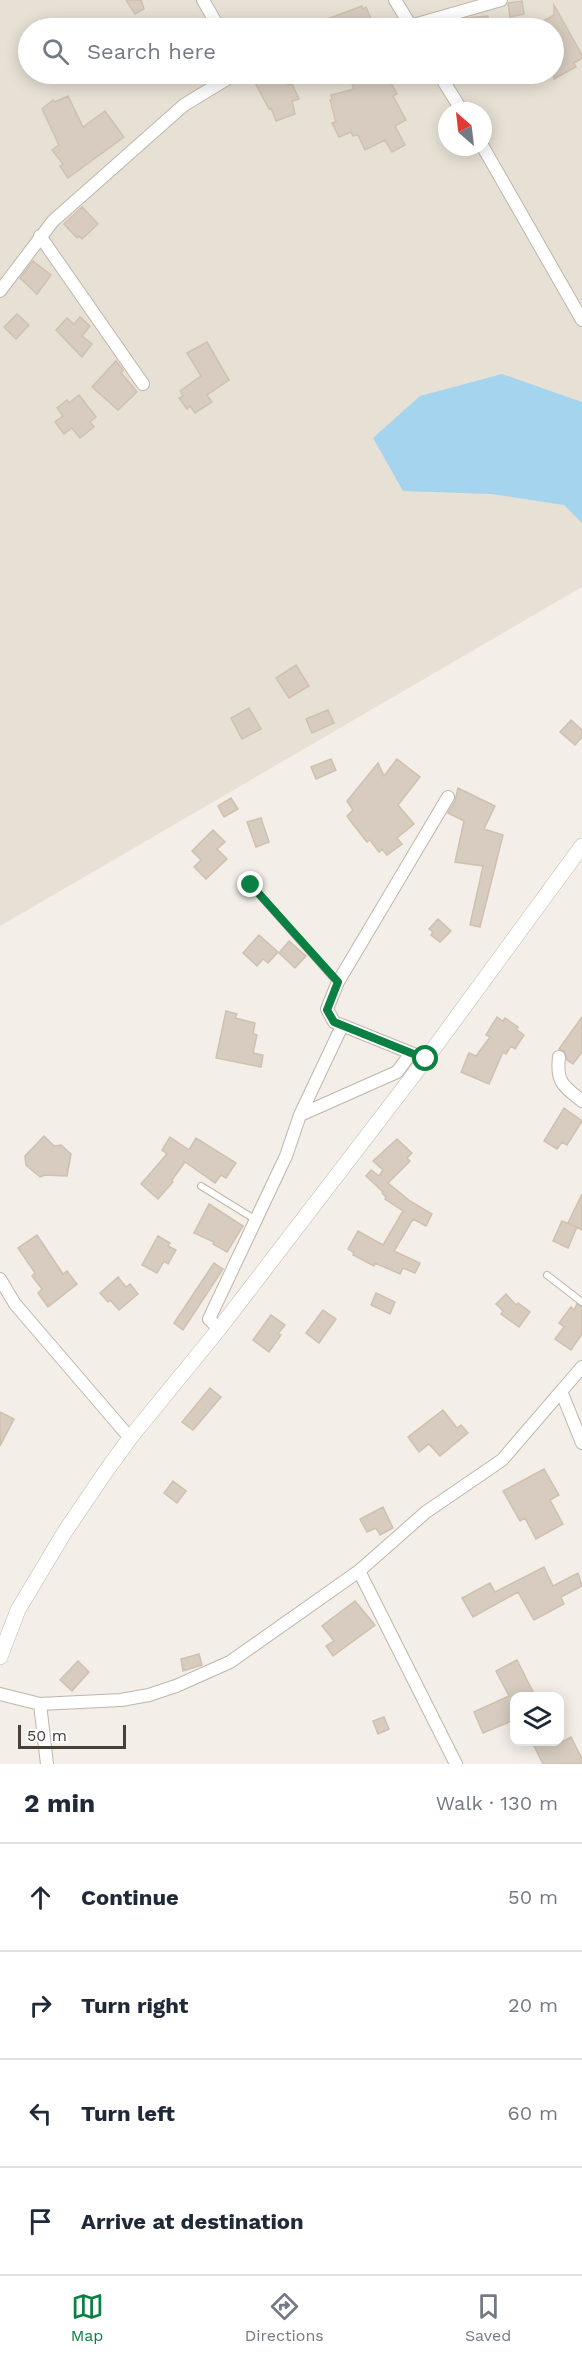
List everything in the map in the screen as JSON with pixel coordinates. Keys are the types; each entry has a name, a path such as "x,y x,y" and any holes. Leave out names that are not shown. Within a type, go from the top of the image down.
{"street":[{"path":"203,0 213,18"},
{"path":"395,0 403,18"},
{"path":"441,18 501,0"},
{"path":"0,291 53,221 184,105 219,84"},
{"path":"445,84 456,102"},
{"path":"488,156 582,320"},
{"path":"40,236 143,384"},
{"path":"418,1056 334,1022 327,1010 338,982 448,797"},
{"path":"0,1657 18,1610 64,1533 130,1438 219,1329 418,1056 582,846"},
{"path":"219,1329 209,1319 286,1156 300,1115 342,1026"},
{"path":"300,1115 397,1072 418,1056"},
{"path":"559,1057 557,1073 561,1083 582,1101"},
{"path":"0,1279 15,1304 130,1438"},
{"path":"0,1694 40,1704 122,1700 149,1695 176,1686 230,1662 359,1571 426,1512 502,1460 582,1367"},
{"path":"561,1391 582,1443"},
{"path":"359,1571 456,1764"},
{"path":"40,1704 47,1764"}],"lane":[{"path":"251,885 338,982"},
{"path":"201,1186 256,1220"},
{"path":"547,1275 582,1302"}],"shaded area":[{"path":"0,0 582,0 582,587 0,926"}],"water":[{"path":"502,374 582,402 582,523 564,505 491,494 403,491 373,438 420,396"}],"building":[{"path":"126,0 141,0 144,9 135,14"},
{"path":"522,1 524,14 510,17 508,3"},
{"path":"554,5 561,18 549,18 554,15"},
{"path":"362,6 363,9 366,7 371,18 330,18"},
{"path":"564,23 582,55 582,58 574,63 576,67 564,74"},
{"path":"256,84 292,84 299,99 292,101 295,114 276,121 271,108 269,109"},
{"path":"352,84 392,84 397,94 393,96 406,120 395,126 405,145 392,152 385,140 365,150 358,135 353,136 351,132 339,137 332,123 336,122 330,100 331,95 354,89"},
{"path":"68,96 83,127 105,111 124,137 68,178 60,166 63,164 52,150 59,145 42,109 53,100 55,102"},
{"path":"82,207 98,224 82,239 79,236 77,238 64,224"},
{"path":"33,261 51,275 37,294 20,278"},
{"path":"17,314 29,325 16,339 4,327"},
{"path":"80,317 90,326 82,336 92,344 82,357 56,330 67,318 74,324"},
{"path":"207,342 229,380 207,395 212,402 195,413 190,406 187,409 179,398 183,396 180,391 201,376 187,353"},
{"path":"116,361 123,370 121,373 137,392 118,410 92,387"},
{"path":"79,395 96,417 90,422 94,427 80,438 72,428 64,434 55,422 63,416 57,408 67,400 69,403"},
{"path":"296,665 309,686 289,698 276,678"},
{"path":"249,708 261,729 242,739 231,718"},
{"path":"328,710 334,723 312,733 306,719"},
{"path":"571,720 582,730 582,737 575,745 560,732"},
{"path":"331,759 336,770 316,779 311,767"},
{"path":"397,759 420,777 398,805 414,824 397,838 402,844 387,855 382,849 379,852 370,840 367,842 352,823 347,816 353,810 347,801 378,763 384,776"},
{"path":"458,788 495,806 484,829 503,835 480,927 470,925 483,866 455,862 464,821 448,813 455,801"},
{"path":"231,798 238,809 224,817 218,806"},
{"path":"261,818 269,842 256,847 247,822"},
{"path":"213,830 225,842 217,849 227,859 206,879 194,867 201,860 192,851"},
{"path":"438,919 451,931 440,942 431,935 433,932 429,929"},
{"path":"259,935 278,952 268,963 263,959 257,966 243,953"},
{"path":"289,941 306,956 295,968 279,953"},
{"path":"226,1011 237,1014 235,1018 255,1023 253,1034 257,1035 253,1053 263,1055 261,1067 216,1058"},
{"path":"497,1017 503,1021 505,1018 518,1027 517,1030 524,1035 515,1049 511,1046 506,1054 503,1052 489,1084 461,1072 469,1053 476,1056 490,1037 486,1035"},
{"path":"582,1017 582,1052 573,1064 567,1060 564,1051 559,1049"},
{"path":"564,1108 582,1121 567,1145 562,1142 557,1149 544,1141"},
{"path":"44,1136 54,1146 61,1145 71,1154 67,1176 45,1175 40,1177 26,1165 25,1156"},
{"path":"170,1137 189,1150 196,1138 236,1163 226,1178 221,1175 215,1183 185,1162 172,1180 173,1182 158,1199 141,1184 167,1154 162,1150"},
{"path":"397,1139 412,1153 407,1158 410,1161 388,1183 410,1201 432,1214 426,1226 413,1219 394,1251 420,1263 415,1273 403,1268 400,1274 375,1263 374,1266 353,1255 354,1253 348,1249 358,1231 383,1245 403,1211 385,1199 383,1192 366,1176 371,1170 379,1176 383,1170 373,1161"},
{"path":"582,1194 582,1230 568,1223"},
{"path":"209,1204 243,1226 227,1252 213,1244 214,1242 194,1233"},
{"path":"562,1221 577,1227 568,1248 553,1241"},
{"path":"37,1235 63,1274 67,1271 77,1284 48,1307 38,1293 42,1289 32,1276 35,1273 18,1248"},
{"path":"158,1236 170,1243 168,1246 176,1250 168,1264 164,1261 157,1273 142,1265"},
{"path":"214,1263 223,1269 183,1330 174,1323"},
{"path":"118,1277 126,1287 130,1284 138,1294 119,1310 100,1293"},
{"path":"376,1293 395,1302 390,1314 371,1305"},
{"path":"506,1294 516,1305 518,1303 530,1312 519,1327 501,1314 503,1311 496,1304"},
{"path":"577,1304 582,1307 582,1334 571,1350 555,1339 564,1327 559,1323 571,1307 574,1310"},
{"path":"323,1310 336,1319 319,1343 306,1333"},
{"path":"271,1315 285,1325 269,1352 253,1340"},
{"path":"210,1388 221,1397 193,1430 182,1422"},
{"path":"443,1410 457,1428 461,1425 468,1433 440,1456 429,1444 419,1452 408,1437"},
{"path":"0,1412 14,1419 0,1446"},
{"path":"544,1469 559,1495 550,1500 563,1524 536,1539 525,1518 520,1521 503,1491"},
{"path":"173,1481 186,1491 177,1503 164,1493"},
{"path":"383,1507 393,1528 380,1535 376,1528 367,1532 360,1519"},
{"path":"544,1567 553,1586 578,1573 582,1586 561,1597 564,1604 534,1620 518,1592 473,1617 462,1598 490,1583 495,1592"},
{"path":"355,1601 375,1625 333,1656 326,1646 334,1641 322,1626"},
{"path":"199,1654 202,1665 183,1671 181,1659"},
{"path":"517,1660 533,1692 510,1692 510,1722 483,1733 474,1712 509,1696 496,1671"},
{"path":"78,1661 89,1672 72,1691 60,1680"},
{"path":"384,1717 389,1729 378,1734 373,1721"},
{"path":"571,1737 582,1759 582,1764 543,1764 534,1746 564,1746 564,1741"}],"route":[{"path":"251,885 338,982 327,1010 334,1022 354,1032 426,1059"}]}
